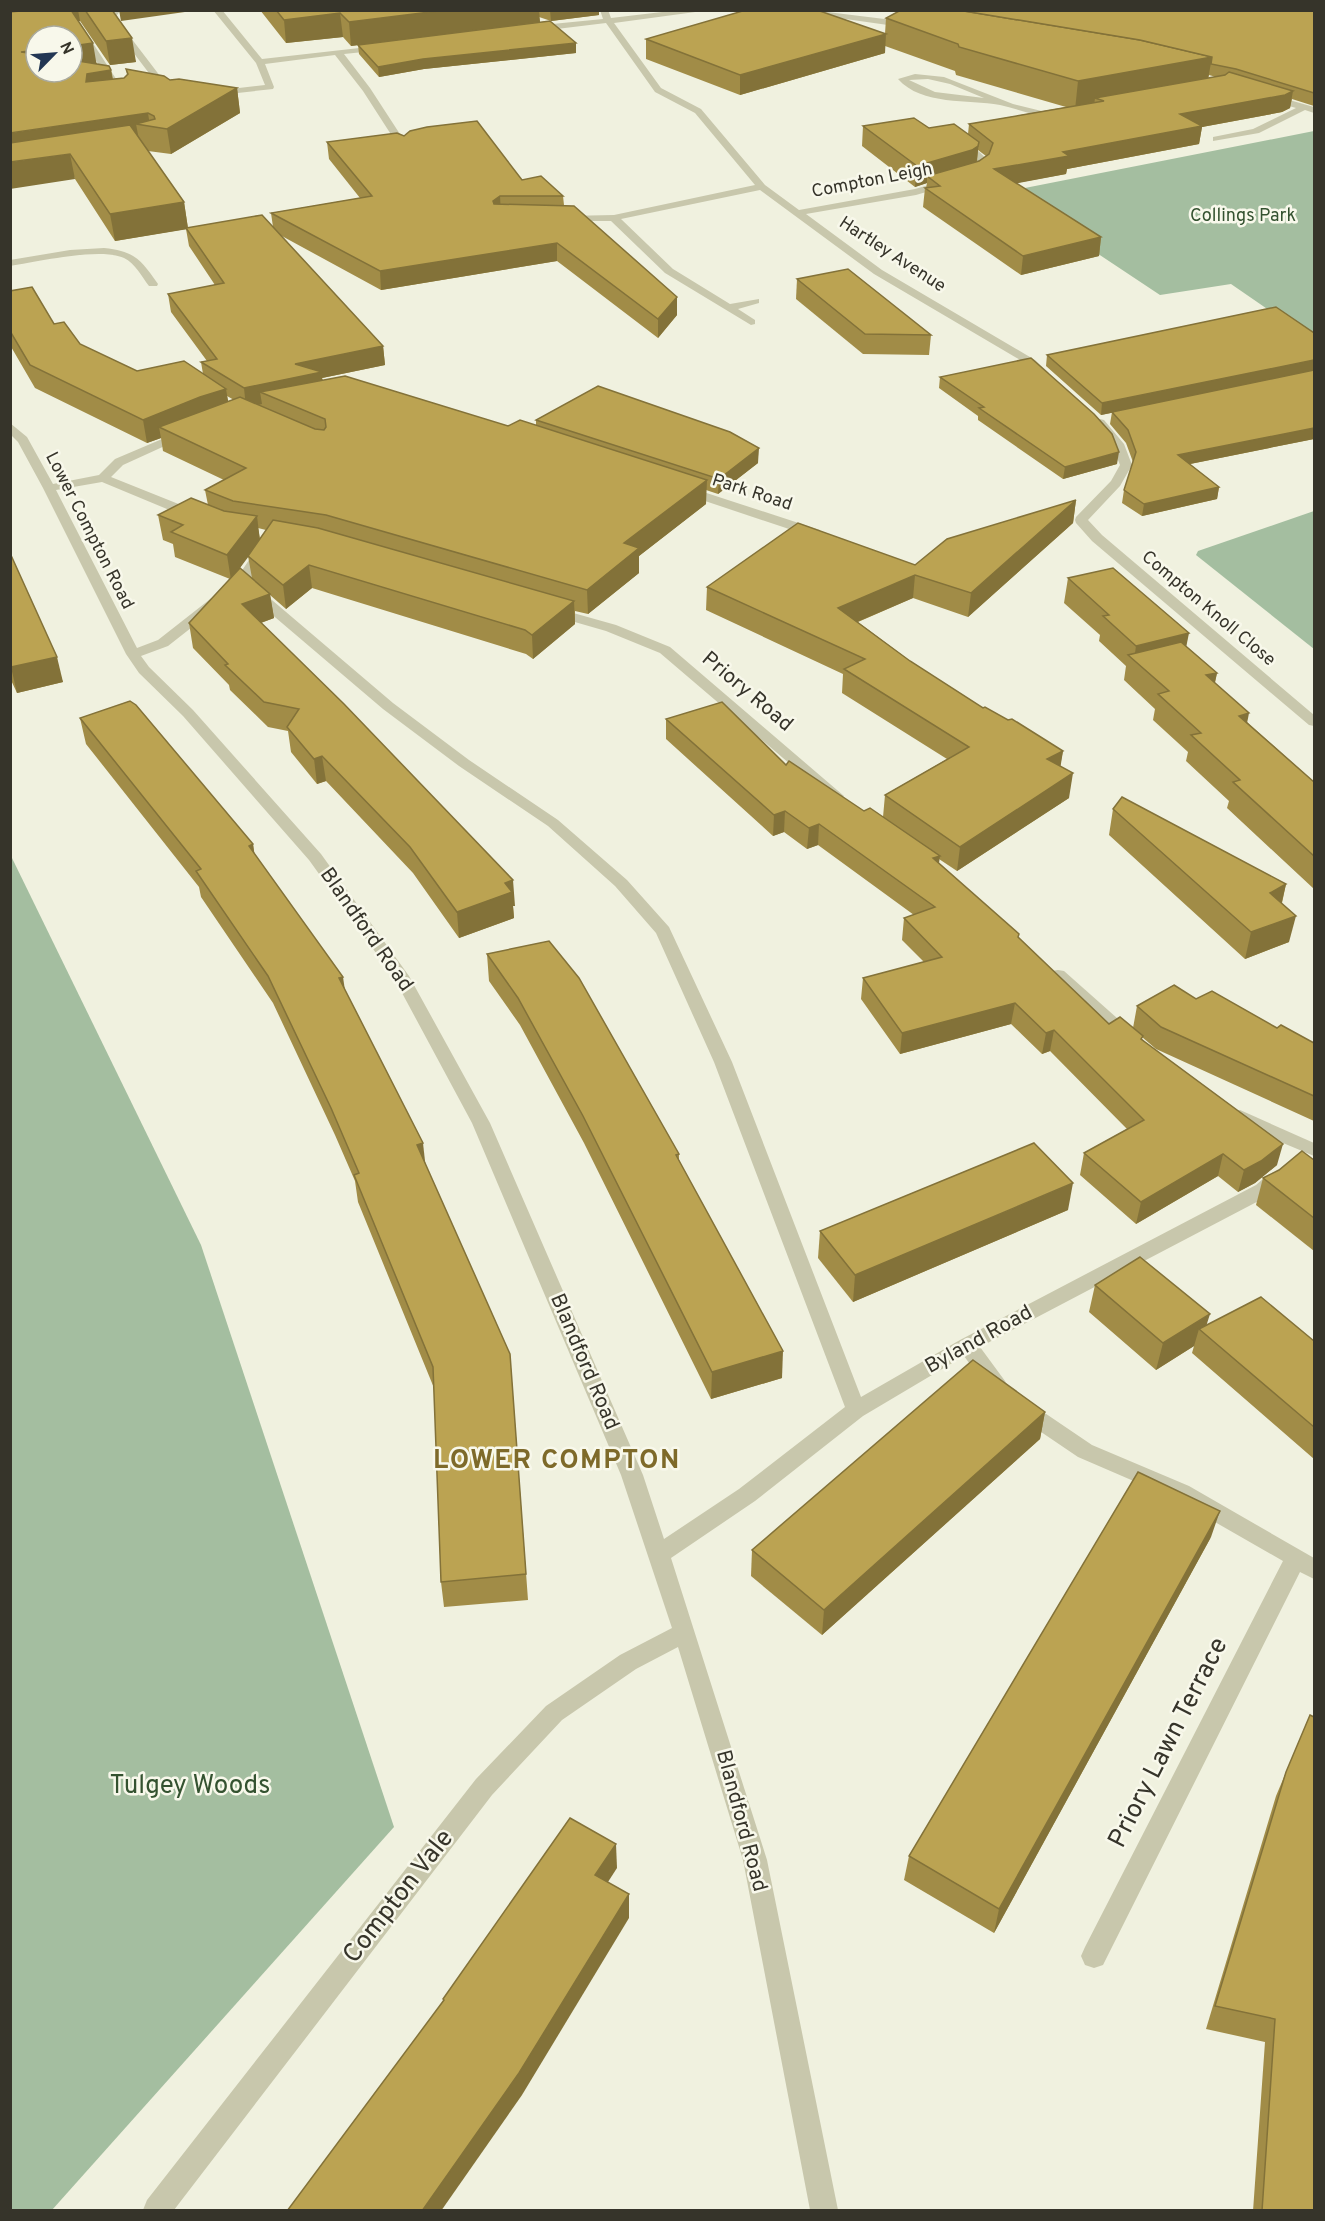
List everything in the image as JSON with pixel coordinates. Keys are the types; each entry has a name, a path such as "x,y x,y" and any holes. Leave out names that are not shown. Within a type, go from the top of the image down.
{"street":[{"path":"117,10 113,15 114,21 174,99 185,98"},
{"path":"207,95 270,87 260,62 217,10"},
{"path":"525,29 606,15 706,10"},
{"path":"786,10 923,27"},
{"path":"864,18 872,10"},
{"name":"Hartley Avenue","path":"606,15 658,90 698,111 762,188 878,272 1031,362 1056,384"},
{"path":"84,37 119,89"},
{"path":"260,62 397,45"},
{"path":"338,53 367,90 404,148"},
{"path":"1004,103 926,92 906,85 902,79 924,75 941,78 1031,113 1066,116"},
{"path":"1262,95 1314,110"},
{"path":"1216,139 1256,131 1304,107"},
{"name":"Compton Leigh","path":"797,213 916,192 974,175 982,169 984,162 958,142"},
{"path":"557,219 614,218 762,188"},
{"path":"614,218 669,271 751,322"},
{"path":"10,263 71,253 108,253 128,256 153,284"},
{"path":"729,308 755,301"},
{"name":"Compton Knoll Close","path":"1099,418 1118,444 1126,465 1116,483 1081,520 1097,538 1314,722"},
{"name":"Lower Compton Road","path":"10,426 23,440 49,488 105,603 133,654"},
{"path":"103,478 119,462 199,429"},
{"path":"49,488 103,478 212,522"},
{"name":"Park Road","path":"675,487 823,535"},
{"path":"133,654 163,643 242,581 271,538 252,534"},
{"path":"242,581 388,706 464,763 553,823 621,883 663,932 723,1062 856,1410"},
{"name":"Priory Road","path":"534,606 611,628 665,650 846,804"},
{"name":"Blandford Road","path":"133,654 144,670 188,713 315,857 401,976 481,1123 632,1475 686,1632 755,1860 824,2211"},
{"path":"1042,962 1143,1050"},
{"path":"1231,1110 1251,1123 1313,1150"},
{"name":"Byland Road","path":"658,1554 747,1496 856,1410 967,1345 1263,1190 1313,1150"},
{"path":"967,1345 1008,1400 1085,1451 1181,1492 1305,1564"},
{"name":"Priory Lawn Terrace","path":"1094,1956 1305,1564"},
{"name":"Compton Vale","path":"157,2211 484,1787 554,1713 628,1662 686,1632"}],"green space":[{"name":"Collings Park","path":"1314,131 1314,341 1231,284 1160,295 1005,192"},
{"path":"1314,511 1314,649 1196,555 1198,551"},
{"name":"Tulgey Woods","path":"11,856 201,1245 394,1827 52,2210 10,2210"}],"building":[{"path":"71,10 80,24 24,24 24,52 21,52 24,52 24,84 84,84 84,62 109,66 111,70 87,74 86,82 124,78 128,74 126,69 164,76 170,80 179,79 237,88 167,129 136,124 155,119 148,113 10,133 10,12"},
{"path":"85,10 112,10 132,38 106,41"},
{"path":"276,10 446,10 349,22 340,13 284,20"},
{"path":"746,10 817,10 886,34 740,75 646,39"},
{"path":"901,10 958,10 1140,40 1212,57 1078,81 959,47 958,44 886,18"},
{"path":"958,10 1314,10 1314,93 1236,69 1211,64 1212,57 1140,40"},
{"path":"550,21 576,43 423,59 378,67 358,45"},
{"path":"84,30 93,43 84,44"},
{"path":"1229,72 1293,91 1285,95 1180,114 1202,126 1063,152 1069,156 994,169 1101,237 1023,256 925,188 940,186 927,176 979,161 989,154 993,143 969,124 1104,101 1095,98 1225,75"},
{"path":"914,118 929,128 954,124 979,142 978,146 972,150 917,166 863,126"},
{"path":"477,121 522,180 541,176 563,196 500,196 493,201 494,204 574,206 677,297 658,319 557,243 380,271 271,213 372,196 327,142 397,133 404,136 410,131 427,127"},
{"path":"130,125 184,202 110,214 70,154 10,162 10,143"},
{"path":"262,215 383,346 295,364 322,372 244,388 201,362 217,359 168,294 224,283 186,228"},
{"path":"848,269 931,335 865,334 797,279"},
{"path":"32,287 54,324 64,322 80,344 137,371 184,361 226,389 143,420 30,365 10,331 10,291"},
{"path":"1276,307 1314,333 1314,360 1102,403 1047,355"},
{"path":"1031,358 1094,414 1112,434 1119,452 1065,467 979,408 984,407 940,377"},
{"path":"1314,370 1314,428 1178,455 1219,487 1144,504 1124,490 1136,452 1128,430 1112,412"},
{"path":"345,376 508,426 520,420 707,480 624,543 639,548 587,590 326,515 233,501 205,490 246,468 159,427 240,397 315,429 324,430 325,419 260,392"},
{"path":"598,386 730,432 759,448 719,479 536,420"},
{"path":"191,498 224,511 257,516 227,555 171,532 183,525 158,515"},
{"path":"1076,500 971,593 915,575 838,608 910,661 983,708 1008,720 1012,719 1063,751 1047,759 1073,773 960,847 885,795 969,747 844,669 865,659 707,587 798,523 915,565 947,539"},
{"path":"273,520 318,528 574,601 532,635 525,630 309,565 283,585 248,556"},
{"path":"10,553 57,657 10,667"},
{"path":"240,568 270,594 242,604 344,704 513,880 505,883 512,892 457,912 410,847 322,756 314,759 287,727 299,709 264,702 225,665 228,664 189,623"},
{"path":"1113,568 1189,633 1136,646 1103,616 1109,615 1068,578"},
{"path":"1181,642 1217,673 1206,675 1249,713 1239,716 1314,782 1314,856 1233,782 1240,780 1191,735 1201,733 1158,694 1169,691 1128,655"},
{"path":"130,701 136,705 253,844 249,846 343,977 339,978 423,1143 417,1145 510,1354 526,1574 441,1582 433,1367 354,1175 359,1173 331,1108 268,976 196,871 201,869 80,718"},
{"path":"722,702 786,765 789,761 864,811 870,808 940,856 933,858 1019,934 1018,937 1109,1024 1120,1017 1143,1036 1141,1039 1283,1144 1261,1161 1244,1170 1223,1154 1141,1202 1084,1153 1144,1120 1054,1030 1046,1033 1015,1003 902,1033 863,978 942,957 904,918 935,907 819,824 809,828 785,811 774,815 666,719"},
{"path":"1122,797 1286,884 1270,893 1296,916 1251,932 1113,809"},
{"path":"549,941 579,978 679,1154 676,1155 783,1351 712,1372 583,1116 518,998 487,954"},
{"path":"1174,985 1196,999 1212,991 1277,1028 1281,1025 1314,1043 1314,1096 1161,1027 1137,1006"},
{"path":"1034,1143 1073,1183 855,1275 820,1231"},
{"path":"1302,1151 1314,1160 1314,1218 1263,1178 1279,1170"},
{"path":"1140,1257 1210,1314 1163,1343 1095,1285"},
{"path":"1261,1297 1314,1341 1314,1427 1199,1329"},
{"path":"973,1360 1045,1412 824,1610 752,1550"},
{"path":"1138,1472 1220,1511 999,1909 909,1856"},
{"path":"1310,1715 1314,1717 1314,2211 1262,2211 1275,2019 1215,2006 1286,1772"},
{"path":"570,1818 616,1844 595,1875 629,1894 519,2073 422,2211 287,2211 444,2000"}],"district":[{"name":"LOWER COMPTON","path":"557,1461"}]}
